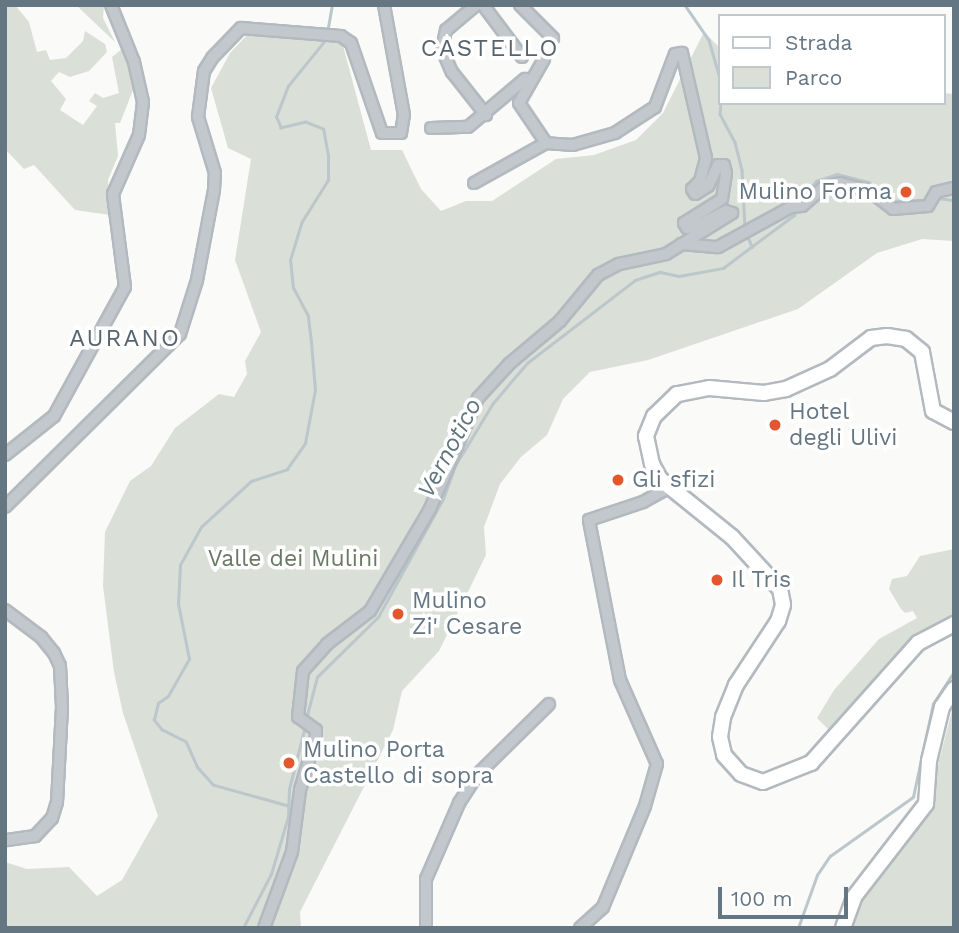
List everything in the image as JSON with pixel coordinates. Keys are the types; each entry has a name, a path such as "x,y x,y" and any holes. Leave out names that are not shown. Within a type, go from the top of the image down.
{"main road":[{"path":"954,422 933,411 922,352 906,339 872,338 830,369 786,389 764,393 709,388 677,394 654,416 646,436 652,464 670,487 732,537 780,589 790,607 736,685 723,718 720,737 724,755 741,774 763,782 787,776 832,744 918,643 954,624"},
{"path":"843,928 854,897 926,804 929,761 942,707 954,688"}],"street":[{"path":"5,455 54,416 123,294 113,194 139,135 143,102 134,62 111,5"},
{"path":"5,507 180,334 197,281 214,190 215,173 198,117 204,71 234,32 257,28 341,36 351,43 382,133 401,133 404,115 384,5"},
{"path":"476,5 446,30 442,49 452,72 486,115"},
{"path":"483,5 524,61 525,83 519,103 547,143"},
{"path":"520,5 553,38"},
{"path":"264,928 292,852 300,790 316,736 304,721 299,686 306,663 370,611 429,511 478,398 509,363 560,321 598,275 619,264 666,254 732,213 726,211 694,227 687,228 684,223 722,199 726,173 724,165 718,165 708,186 695,194 692,189 700,181 706,158 682,53 675,54 655,107 596,142 547,143 474,183"},
{"path":"431,128 468,127 525,83 544,60"},
{"path":"681,244 706,249 797,207 824,187 840,183 870,191 893,209 931,201 954,188"},
{"path":"580,928 603,907 645,806 657,764 620,680 589,520 643,502 670,487"},
{"path":"5,610 41,637 54,653 60,666 62,707 57,802 52,818 35,836 5,841"},
{"path":"426,928 426,879 459,803 477,775 549,704"}],"green space":[{"path":"5,5 15,5 29,22 37,52 46,50 50,60 66,58 83,41 85,31 105,44 107,52 89,71 70,77 59,72 51,81 66,99 60,110 83,125 97,106 89,101 95,93 103,98 119,93 112,57 122,49 135,85 120,123 115,123 118,156 108,180 110,215 75,210 34,165 24,169 5,149"},
{"path":"76,5 104,5 103,18 115,42"},
{"name":"Valle dei Mulini","path":"704,32 718,46 718,105 945,105 945,93 954,94 954,241 922,239 877,253 798,309 648,360 590,372 563,399 547,435 521,457 500,484 484,527 486,555 439,651 402,691 393,730 300,912 301,928 5,928 5,862 27,869 69,867 97,896 122,880 158,816 123,713 114,672 103,586 105,532 130,481 151,466 175,428 219,394 234,397 247,374 245,361 261,332 235,260 251,159 228,148 211,88 230,53 249,33 342,42 371,150 402,150 421,189 441,211 466,201 492,201 556,159 594,155 636,140 663,113"},
{"path":"954,549 954,618 918,636 831,732 817,718 834,690 879,639 917,618 913,611 905,613 901,609 889,589 892,579 907,576 920,556"},
{"path":"954,702 954,928 848,928 856,906 926,813"}],"waterway":[{"path":"327,33 332,5"},
{"path":"685,5 709,40 718,72"},
{"path":"288,806 213,785 197,767 186,742 162,730 154,720 158,703 168,696 189,659 178,604 180,565 201,527 251,481 287,469 305,443 315,390 308,316 293,288 290,260 301,223 328,180 328,156 323,129 306,122 281,128 276,117 288,86 326,39"},
{"path":"721,105 720,114 735,142 742,170 745,228"},
{"name":"Vernotico","path":"798,202 816,181 837,174 869,182 882,195"},
{"name":"Vernotico","path":"937,198 954,200"},
{"name":"Vernotico","path":"890,201 927,200"},
{"name":"Vernotico","path":"306,719 317,677 378,617 443,499 456,464 493,403 527,363 635,280 660,272 679,276 723,268 794,215 796,209"},
{"path":"747,234 752,247"},
{"path":"798,928 817,875 830,856 913,797 933,704 954,672"},
{"name":"Vernotico","path":"243,928 271,874 288,817 289,789 305,726"},
{"path":"5,926 10,928"}],"place":[{"name":"Mulino Forma","path":"906,192"},
{"name":"Hotel degli Ulivi","path":"775,425"},
{"name":"Gli sfizi","path":"618,480"},
{"name":"Il Tris","path":"717,580"},
{"name":"Mulino Zi' Cesare","path":"398,614"},
{"name":"Mulino Porta Castello di sopra","path":"289,763"}],"district":[{"name":"CASTELLO","path":"490,49"},
{"name":"AURANO","path":"125,339"}]}
